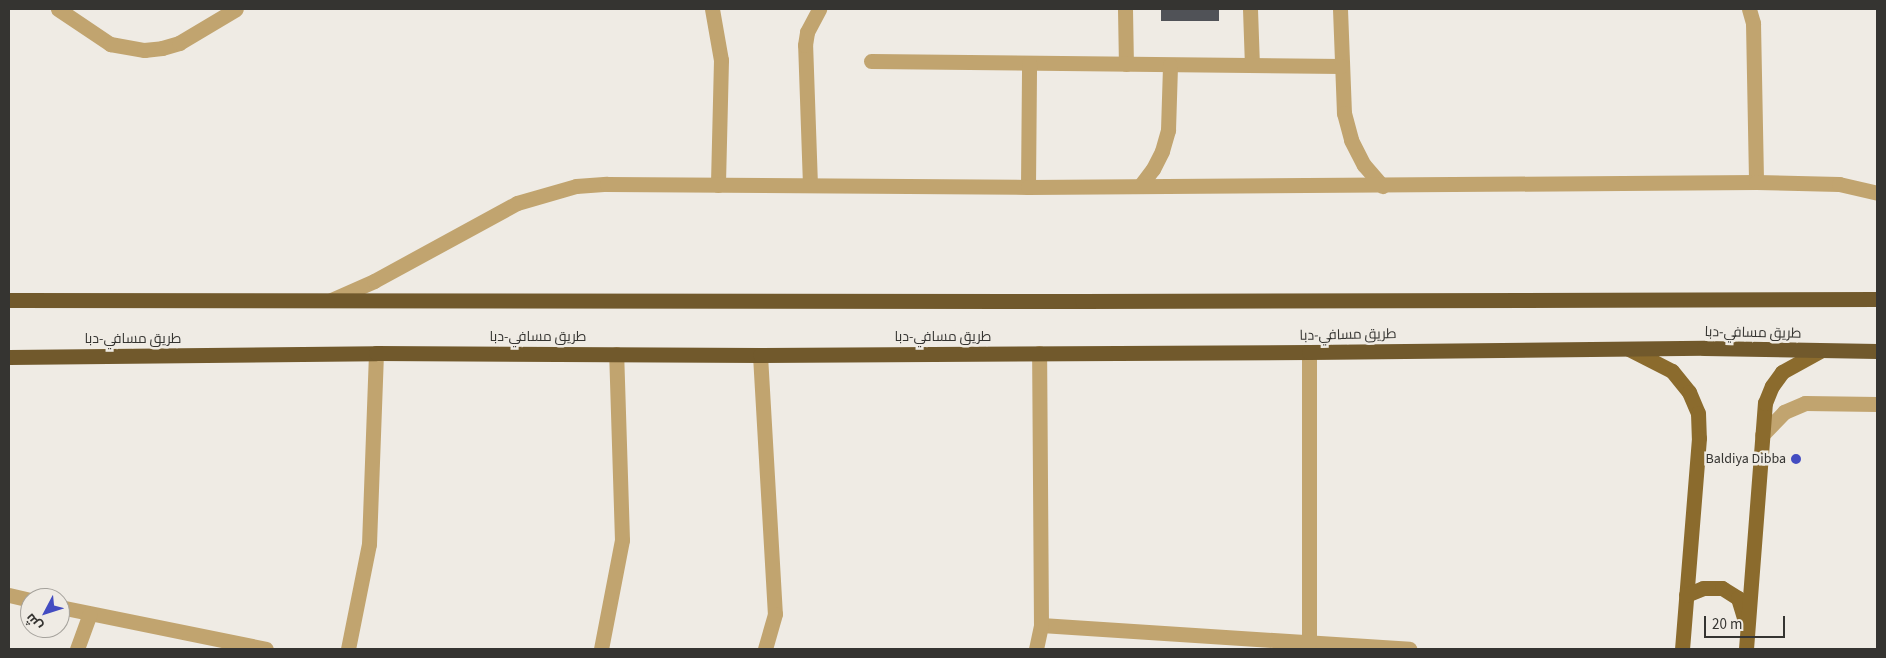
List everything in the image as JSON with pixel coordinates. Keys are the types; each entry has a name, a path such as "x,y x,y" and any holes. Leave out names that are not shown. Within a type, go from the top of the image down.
{"highway":[{"path":"9,300 1082,302 1877,299"},
{"name":"طريق مسافي-دبا","path":"9,357 376,353 760,355 1629,349 1877,351"},
{"path":"9,365 28,356"}],"main road":[{"path":"1629,349 1672,371 1689,392 1698,413 1699,438 1682,649"},
{"path":"1746,649 1765,403 1772,386 1782,372 1820,351"},
{"path":"1686,595 1703,588 1722,588 1738,598 1748,629"}],"street":[{"path":"58,9 110,44 144,50 162,48 179,43 236,9"},
{"path":"712,9 721,60 718,184"},
{"path":"810,185 805,45 807,32 819,9"},
{"path":"1125,9 1126,64"},
{"path":"1250,9 1252,65"},
{"path":"1340,9 1344,113 1351,140 1364,165 1382,186"},
{"path":"1756,182 1751,16 1762,9"},
{"path":"871,61 1341,66"},
{"path":"1028,187 1029,63"},
{"path":"1140,186 1153,169 1162,151 1168,130 1170,65"},
{"path":"331,300 374,281 489,216 546,193 576,186 607,184 1028,187 1382,186 1756,182 1838,184 1877,193"},
{"path":"1308,352 1308,646"},
{"path":"348,649 369,544 376,353"},
{"path":"1036,649 1041,625 1039,353"},
{"path":"601,649 622,540 616,354"},
{"path":"760,355 775,614 766,649"},
{"path":"1762,435 1784,412 1806,403 1877,404"},
{"path":"70,609 266,649"},
{"path":"77,649 90,614"},
{"path":"1041,625 1308,646 1409,649"}],"building":[{"path":"1161,9 1219,9 1219,21 1161,21"}],"place":[{"name":"Baldiya Dibba","path":"1796,459"}]}
